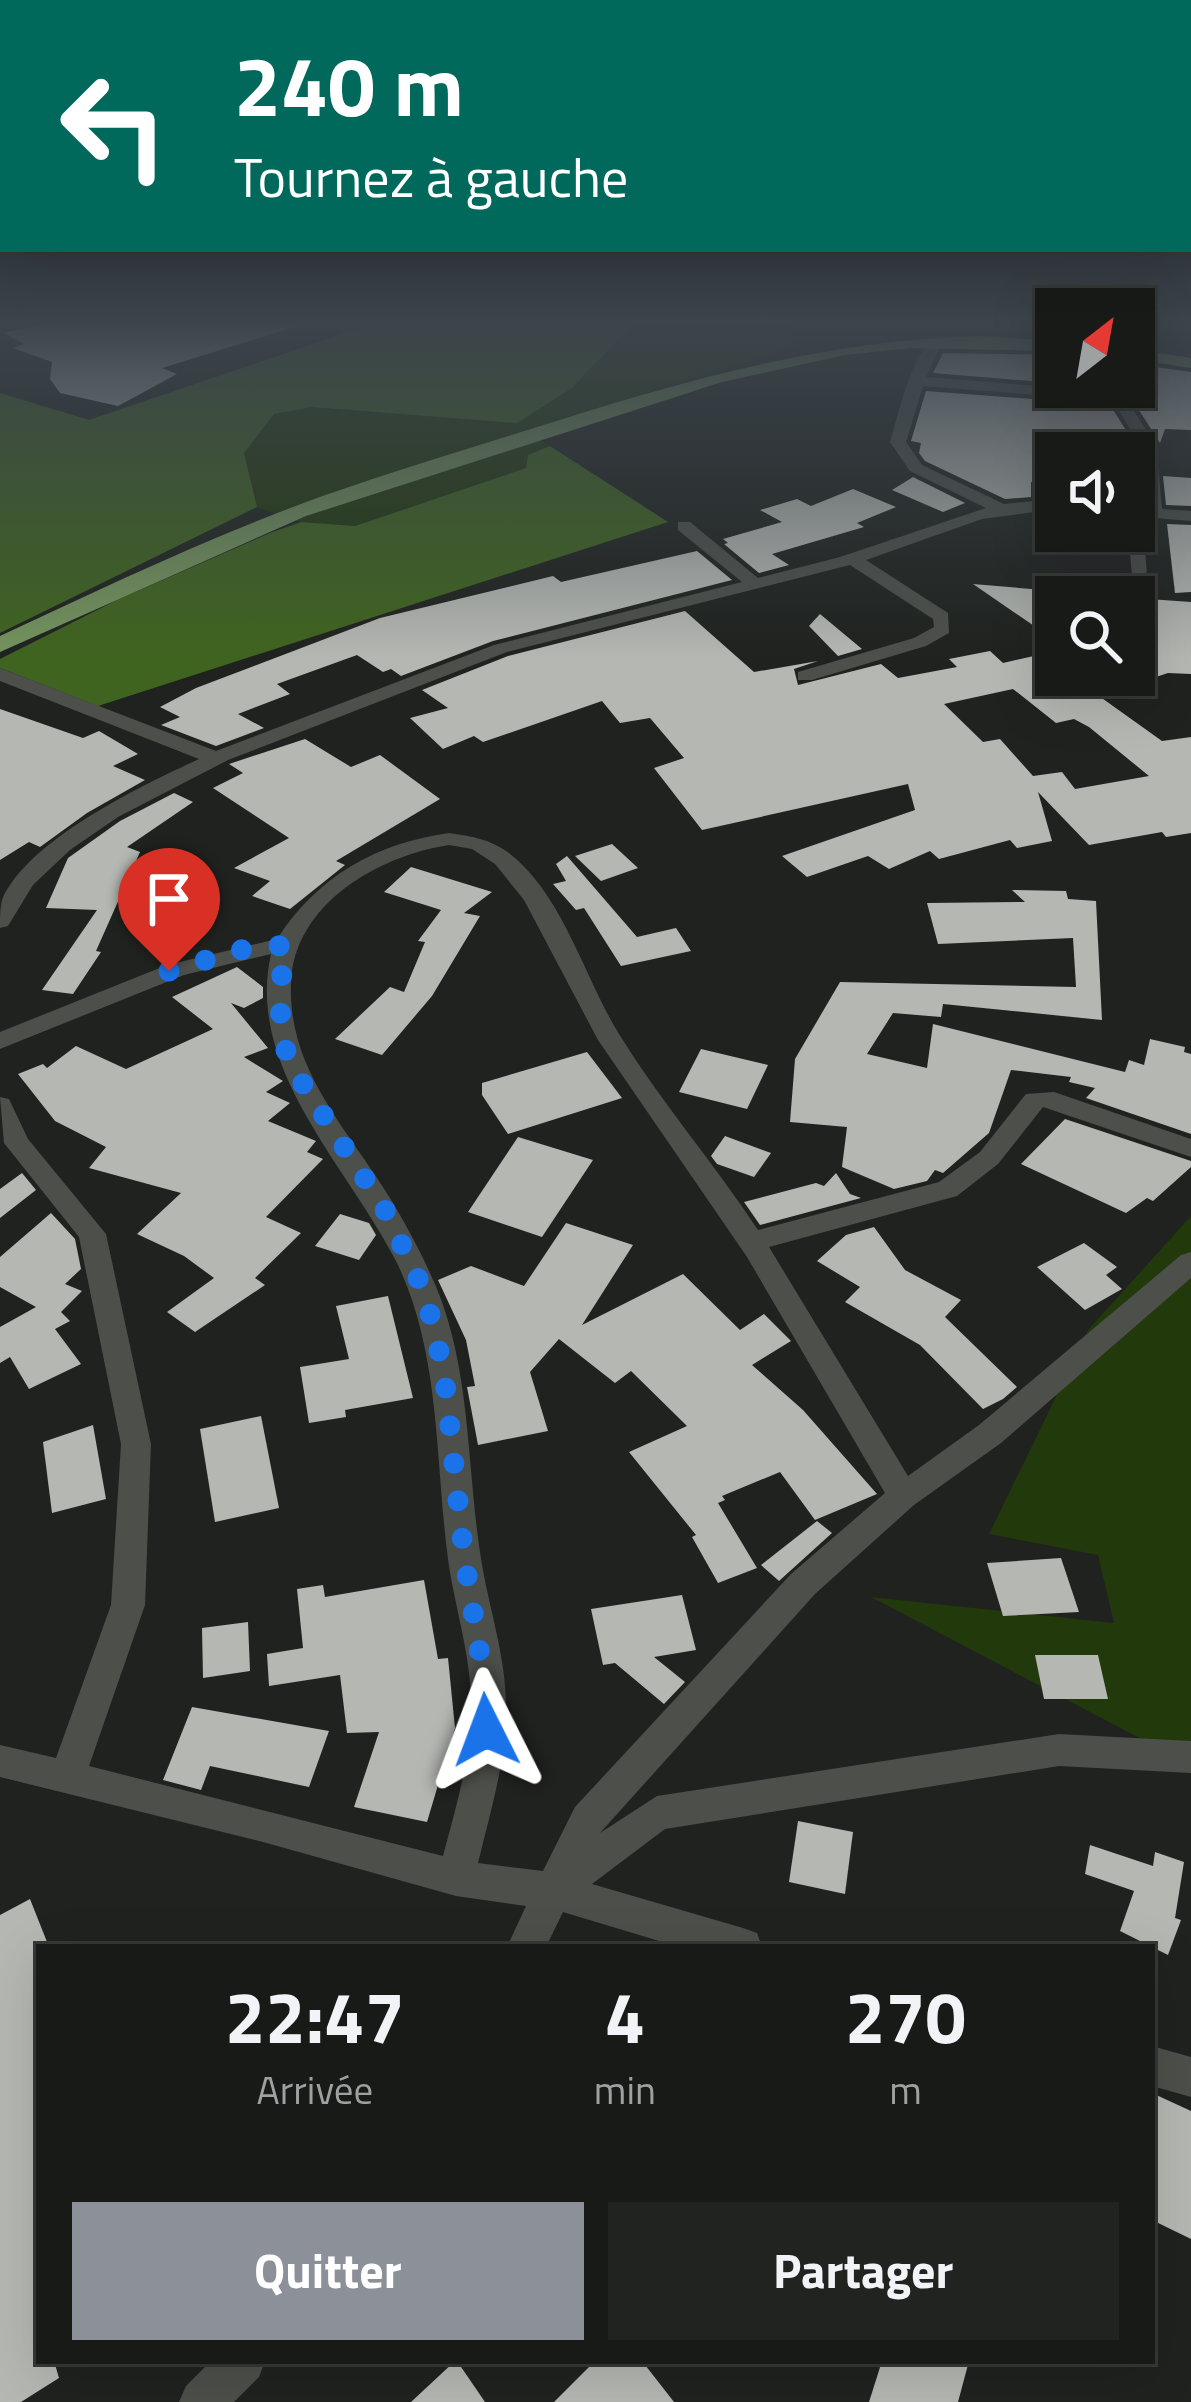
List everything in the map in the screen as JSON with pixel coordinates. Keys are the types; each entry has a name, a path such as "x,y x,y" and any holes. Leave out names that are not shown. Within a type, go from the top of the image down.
{"main road":[{"path":"0,645 238,537 534,434"}],"street":[{"path":"901,434 902,449 929,476 1002,509"},
{"path":"0,921 8,884 103,820 213,757 501,648 852,559 1002,509 1035,506"},
{"path":"1155,514 1191,516"},
{"path":"684,526 755,584"},
{"path":"806,676 920,642 945,623 852,559"},
{"path":"0,674 213,757"},
{"path":"456,1878 481,1771 489,1710 464,1556 444,1372 425,1293 384,1208 290,1064 280,1011 286,945 307,911 364,868 438,837 474,839 486,845 530,892 606,1034 750,1242 903,1496"},
{"path":"0,1041 169,971 240,950 286,945"},
{"path":"750,1242 948,1189 972,1175 1035,1100 1045,1098 1191,1148"},
{"path":"0,1105 17,1143 92,1234 136,1444 128,1605 68,1775"},
{"path":"527,1944 588,1819 802,1584 903,1496 990,1434 1191,1262"},
{"path":"553,1891 656,1814 1059,1750 1191,1757"},
{"path":"0,1761 456,1878 553,1891 733,1944"},
{"path":"1155,2067 1191,2077"},
{"path":"202,2402 240,2364"}],"green space":[{"path":"0,434 259,434 244,453 257,507 0,633"},
{"path":"258,434 530,434 550,446 528,455 526,468 355,526 301,522 257,507 244,452"},
{"path":"550,446 668,522 98,706 0,668 0,659 117,600 270,533 301,522 355,526 526,468 528,455"},
{"path":"1191,1216 1191,1765 871,1597 1114,1623 1098,1555 989,1534 1089,1329"}],"building":[{"path":"913,434 1035,434 1031,497 1005,499 925,461 919,453 921,443 911,441"},
{"path":"1163,476 1191,478 1191,506 1166,505"},
{"path":"913,477 965,503 943,512 892,490"},
{"path":"853,489 896,507 857,523 864,527 772,554 789,565 759,573 724,544 728,543 723,539 782,522 760,510 797,499 811,506"},
{"path":"1167,524 1191,525 1191,592 1175,593"},
{"path":"697,551 732,580 493,641 401,676 391,669 383,672 357,655 277,684 290,694 238,714 264,728 216,746 161,725 180,717 160,707 196,688 380,618 553,576 561,582"},
{"path":"973,584 1035,589 1035,627"},
{"path":"1155,599 1191,602 1191,674 1155,677"},
{"path":"685,611 754,672 818,661 794,669 798,685 881,664 898,678 957,667 949,659 990,651 1003,663 1035,656 1035,696 1099,696 1162,741 1191,737 1191,833 1166,837 1162,832 1089,845 1038,792 1052,841 1017,848 1010,840 939,859 930,851 889,869 868,856 807,877 782,856 915,810 908,784 702,830 654,768 684,758 650,718 620,723 602,701 483,742 474,736 443,749 410,718 448,708 422,690 508,656","holes":["1013,689 1056,723 1074,719 1149,776 1075,789 1062,772 1033,776 1000,739 983,742 944,704"]},
{"path":"820,614 862,649 838,656 809,626"},
{"path":"0,709 83,738 99,731 138,754 113,766 145,780 40,847 29,842 0,860"},
{"path":"305,739 351,767 380,755 440,799 336,861 345,865 290,909 252,896 270,881 234,868 289,838 213,788 243,773 229,764"},
{"path":"174,793 193,802 127,847 140,852 96,951 101,952 73,994 42,990 97,910 46,908 68,858 120,821"},
{"path":"612,844 638,868 601,881 575,856"},
{"path":"567,856 637,937 676,928 691,951 621,966 584,908 576,910 553,884 566,881 556,864"},
{"path":"411,867 492,892 464,913 480,916 432,996 382,1055 335,1039 390,987 404,992 425,942 418,941 441,910 384,892"},
{"path":"1012,890 1066,891 1068,899 1096,901 1102,1020 943,1004 941,1017 893,1013 867,1054 927,1068 933,1024 1125,1072 1129,1060 1144,1065 1150,1039 1185,1047 1184,1052 1191,1054 1191,1134 1086,1098 1095,1088 1069,1082 1071,1077 1011,1070 989,1133 943,1173 935,1170 927,1181 894,1189 842,1167 847,1127 790,1122 795,1059 840,982 1076,987 1073,938 938,944 927,903 1025,902"},
{"path":"237,967 263,987 263,998 244,1008 231,1003 268,1048 244,1057 283,1081 266,1092 290,1103 268,1121 316,1141 307,1152 323,1159 266,1217 301,1233 255,1278 265,1285 195,1332 167,1312 214,1278 184,1256 137,1234 181,1193 89,1168 106,1147 55,1121 18,1074 43,1064 47,1068 76,1046 126,1069 213,1029 172,997"},
{"path":"701,1049 768,1065 747,1109 679,1092"},
{"path":"587,1052 622,1098 508,1134 482,1095 482,1083"},
{"path":"1065,1119 1191,1161 1191,1167 1153,1201 1147,1198 1126,1213 1021,1164"},
{"path":"725,1136 771,1153 754,1177 717,1164 711,1156"},
{"path":"518,1137 593,1160 542,1237 468,1212"},
{"path":"22,1173 36,1190 0,1218 0,1189"},
{"path":"836,1173 850,1194 861,1198 760,1225 744,1202 816,1183 824,1186"},
{"path":"51,1213 75,1239 81,1269 65,1284 82,1291 61,1312 70,1321 55,1329 81,1364 29,1389 10,1357 0,1363 0,1327 36,1307 0,1287 0,1257"},
{"path":"340,1214 369,1223 376,1235 359,1260 315,1246"},
{"path":"566,1223 633,1245 582,1325 683,1274 740,1330 764,1314 791,1341 752,1365 803,1410 877,1494 815,1520 780,1472 722,1496 725,1500 718,1503 757,1568 718,1583 692,1537 696,1535 629,1452 687,1426 631,1371 615,1383 559,1339 530,1372 548,1431 478,1445 467,1387 475,1386 466,1340 438,1280 471,1266 524,1286"},
{"path":"874,1227 905,1270 961,1300 945,1317 1017,1387 1003,1399 983,1409 920,1345 845,1302 860,1287 817,1261 846,1235"},
{"path":"1084,1243 1117,1267 1106,1275 1122,1289 1085,1310 1037,1267"},
{"path":"388,1296 413,1398 345,1410 346,1417 309,1423 300,1367 349,1359 336,1306"},
{"path":"261,1416 279,1508 215,1522 200,1429"},
{"path":"93,1425 106,1499 52,1513 43,1442"},
{"path":"817,1521 832,1533 779,1581 761,1565"},
{"path":"1061,1558 1079,1612 1003,1616 987,1563"},
{"path":"424,1580 438,1659 448,1658 455,1728 427,1822 354,1807 379,1732 347,1733 340,1675 269,1686 267,1654 303,1648 297,1589 323,1585 325,1597"},
{"path":"682,1595 696,1650 654,1657 685,1682 664,1704 615,1663 603,1665 591,1609"},
{"path":"248,1622 250,1671 203,1678 202,1628"},
{"path":"1035,1655 1098,1655 1108,1699 1044,1699"},
{"path":"192,1707 329,1731 309,1787 210,1766 201,1790 163,1780"},
{"path":"798,1821 853,1832 845,1894 789,1882"},
{"path":"1090,1845 1153,1866 1155,1852 1184,1862 1175,1918 1181,1920 1168,1955 1155,1944 1120,1931 1134,1891 1085,1874"},
{"path":"30,1899 48,1944 36,1944 36,2364 55,2364 59,2378 21,2402 0,2402 0,1915"},
{"path":"1155,2094 1191,2111 1191,2239 1155,2221"},
{"path":"452,2364 459,2364 485,2402 411,2402"},
{"path":"592,2364 644,2364 674,2402 554,2402"},
{"path":"881,2364 968,2364 958,2402 869,2402"}],"route":[{"path":"169,971 240,950 286,945 281,1034 290,1064 384,1208 425,1293 444,1372 464,1556 489,1710 486,1730"}]}
